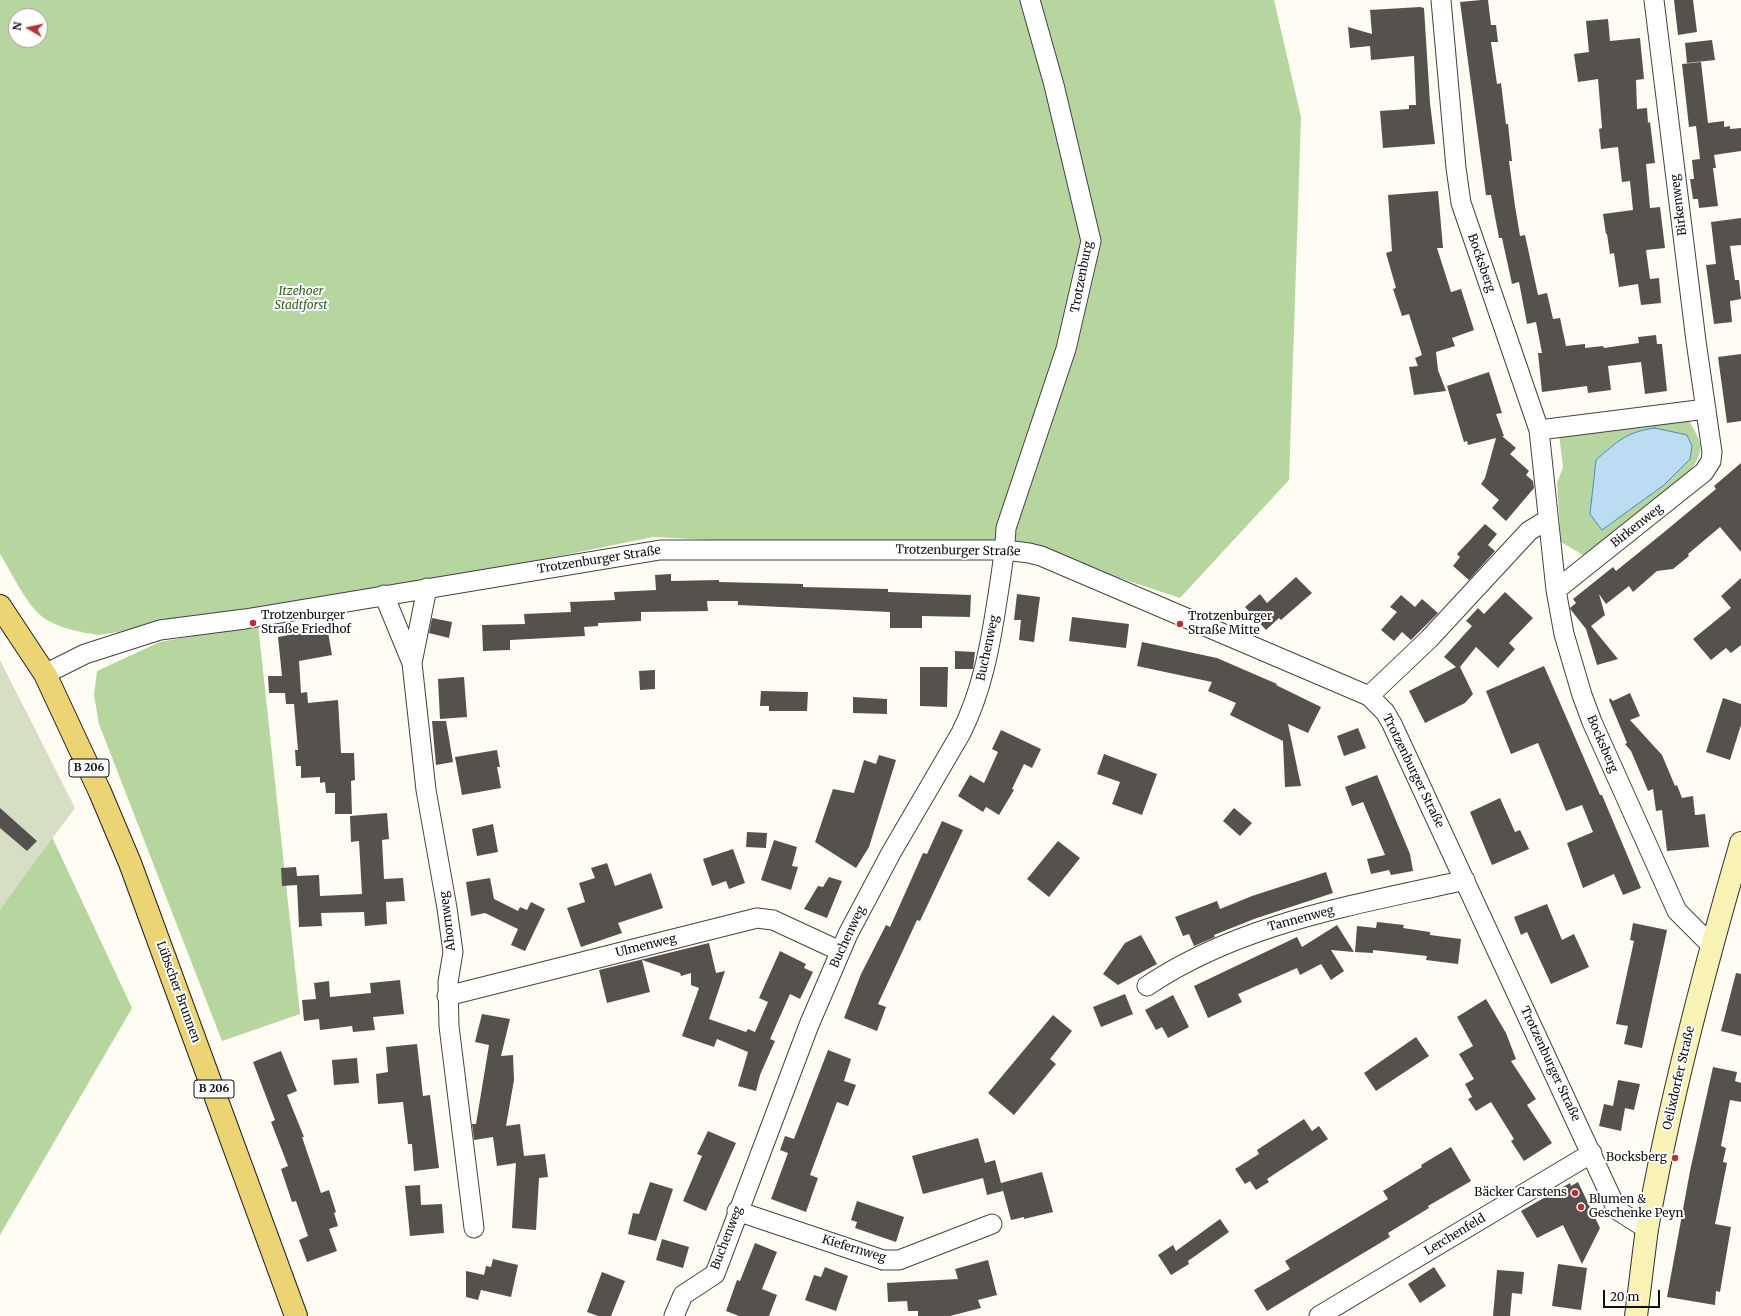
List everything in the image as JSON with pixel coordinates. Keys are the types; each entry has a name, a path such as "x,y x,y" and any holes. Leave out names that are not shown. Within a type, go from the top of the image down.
{"main road":[{"name":"B 206","path":"0,606 45,674"},
{"name":"Lübscher Brunnen","path":"45,674 100,792 130,863 296,1316"}],"street":[{"name":"Trotzenburg","path":"1006,550 1006,528 1066,349 1091,241 1054,85 1030,0"},
{"name":"Bocksberg","path":"1441,0 1456,168 1461,203 1539,430 1556,590 1571,660 1592,722 1677,911 1711,945"},
{"name":"Birkenweg","path":"1556,590 1704,472 1710,461 1712,452 1654,0"},
{"path":"1539,430 1706,409"},
{"path":"1369,696 1429,639 1529,531 1548,520"},
{"name":"Trotzenburger Straße","path":"45,674 85,654 160,630 245,619 660,550 1006,550 1029,552 1041,556 1369,696 1384,712 1392,724 1465,880 1617,1210 1647,1229"},
{"name":"Buchenweg","path":"674,1316 683,1295 715,1274 737,1211 809,1025 840,951 869,893 949,756 972,710 986,666 1006,550"},
{"name":"Ahornweg","path":"412,662 427,588"},
{"name":"Ahornweg","path":"384,595 412,662 426,790 447,908 453,952 447,996 474,1228"},
{"name":"Oelixdorfer Straße","path":"1636,1316 1647,1229 1673,1101 1711,945 1741,843"},
{"name":"Tannenweg","path":"1148,986 1170,970 1268,928 1300,918 1465,880"},
{"name":"Ulmenweg","path":"447,996 757,918 773,920 840,951"},
{"name":"Lerchenfeld","path":"1319,1316 1592,1153"},
{"name":"Kiefernweg","path":"737,1211 889,1261 899,1260 992,1224"}],"green space":[{"name":"Itzehoer Stadtforst","path":"0,0 1274,0 1301,117 1289,480 1180,598 1029,548 848,547 653,537 525,563 262,611 98,635 65,628 47,620 33,608 0,554"},
{"path":"1670,421 1689,421 1699,441 1700,453 1689,473 1598,546 1583,555 1561,542 1557,483 1563,467 1559,434","holes":["1675,433 1687,435 1664,485"]},
{"path":"258,624 300,1014 222,1041 99,724 94,695 97,671 160,642"},
{"path":"0,660 75,808 0,909"},
{"path":"52,837 132,1008 0,1235 0,909"}],"water":[{"path":"1655,428 1687,435 1692,446 1690,459 1664,485 1602,530 1590,514 1596,460 1623,438 1637,432"}],"building":[{"path":"1488,0 1491,25 1496,25 1498,42 1491,42 1497,84 1501,83 1506,124 1508,124 1512,161 1509,161 1515,206 1520,236 1525,235 1538,295 1547,293 1553,319 1560,318 1566,346 1585,344 1585,348 1603,346 1604,348 1639,343 1638,337 1656,335 1657,344 1662,344 1667,391 1645,394 1641,362 1608,366 1611,390 1588,393 1587,386 1542,392 1538,353 1542,353 1536,322 1527,324 1519,282 1512,284 1502,238 1499,238 1491,195 1486,195 1460,2"},
{"path":"1674,0 1693,0 1697,32 1678,35"},
{"path":"1424,8 1430,103 1435,144 1383,148 1380,111 1409,109 1409,105 1416,105 1414,56 1371,60 1370,46 1350,48 1348,27 1372,34 1370,10"},
{"path":"1608,19 1610,41 1640,38 1644,79 1636,80 1637,109 1647,108 1648,123 1650,122 1655,163 1646,164 1650,208 1660,207 1665,248 1646,250 1650,279 1659,278 1661,303 1641,305 1638,284 1619,287 1614,253 1610,254 1606,234 1603,214 1633,210 1630,181 1622,182 1618,147 1601,149 1599,129 1602,128 1598,79 1578,82 1574,54 1589,52 1586,21"},
{"path":"1712,40 1715,60 1687,63 1685,43"},
{"path":"1701,62 1708,123 1724,121 1724,127 1730,126 1730,129 1741,128 1741,151 1714,155 1716,168 1713,168 1718,206 1699,208 1698,199 1693,199 1690,179 1694,179 1692,160 1700,159 1696,126 1689,127 1682,64"},
{"path":"1438,191 1443,248 1437,248 1451,292 1461,289 1474,330 1452,338 1455,346 1436,352 1438,370 1446,391 1414,395 1409,367 1418,366 1415,358 1422,355 1409,314 1402,316 1393,289 1396,288 1386,253 1392,251 1388,195"},
{"path":"1741,218 1741,245 1730,246 1735,280 1739,280 1741,299 1730,301 1732,322 1714,324 1706,265 1716,264 1711,222"},
{"path":"1741,354 1741,421 1727,423 1718,357"},
{"path":"1489,372 1502,413 1496,414 1504,436 1502,436 1516,448 1510,454 1529,471 1526,475 1533,481 1534,488 1506,521 1492,508 1499,500 1481,484 1485,478 1496,438 1468,445 1467,441 1464,442 1447,386"},
{"path":"1741,463 1741,552 1720,527 1673,569 1657,571 1633,592 1629,586 1606,604 1599,594 1605,615 1591,626 1618,659 1597,665 1586,629 1570,608 1576,603 1573,599 1613,567 1616,571 1663,533 1716,489 1714,486"},
{"path":"1485,524 1497,534 1488,545 1495,551 1469,580 1453,566 1460,557 1457,554"},
{"path":"671,574 671,581 719,580 719,582 803,584 803,587 888,589 888,592 971,595 970,617 922,616 922,628 890,628 890,612 738,605 738,601 707,601 708,611 641,612 641,621 598,623 598,626 584,627 585,636 510,640 510,650 483,651 482,625 525,624 524,614 571,612 570,602 615,600 614,592 656,590 655,575"},
{"path":"1296,577 1312,593 1281,620 1279,618 1266,630 1245,607 1260,594 1267,603"},
{"path":"1741,578 1741,645 1731,653 1726,648 1711,660 1693,639 1731,608 1721,596"},
{"path":"1505,592 1533,618 1509,643 1515,649 1498,668 1476,647 1460,667 1473,694 1465,703 1425,723 1409,691 1456,667 1444,657 1472,626 1466,621 1478,608 1484,614"},
{"path":"1017,594 1040,597 1034,642 1019,640 1021,620 1014,620"},
{"path":"1401,595 1415,607 1422,599 1438,613 1411,640 1402,632 1394,641 1381,630 1397,612 1390,607"},
{"path":"1072,617 1129,624 1126,648 1069,641"},
{"path":"432,618 452,622 449,638 429,633"},
{"path":"315,630 315,634 328,632 332,655 299,661 301,693 307,692 308,703 338,700 341,753 354,753 355,780 351,781 352,814 335,814 335,793 326,793 325,782 320,783 320,777 301,778 301,766 296,766 295,750 298,750 294,704 286,704 285,693 269,693 268,676 282,676 278,637"},
{"path":"1142,642 1217,658 1277,684 1276,685 1321,707 1308,733 1288,724 1301,786 1285,787 1283,741 1230,715 1236,703 1208,691 1212,682 1137,666"},
{"path":"955,651 975,652 973,669 955,669"},
{"path":"1544,666 1600,795 1602,795 1641,888 1623,895 1614,874 1583,888 1567,843 1593,832 1582,805 1566,811 1538,743 1511,754 1486,691"},
{"path":"920,667 948,667 947,707 920,706"},
{"path":"655,670 655,689 640,690 639,671"},
{"path":"464,677 467,717 440,719 438,679"},
{"path":"761,691 808,692 807,711 769,711 769,706 760,706"},
{"path":"1630,693 1640,716 1630,720 1662,755 1675,786 1677,785 1682,798 1693,796 1695,815 1705,814 1709,847 1667,851 1662,810 1656,811 1653,789 1648,791 1631,751 1625,744 1627,743 1609,700 1610,698 1613,701"},
{"path":"853,697 887,699 887,714 853,713"},
{"path":"1723,698 1741,704 1741,725 1730,760 1706,752"},
{"path":"432,721 446,721 453,762 436,765"},
{"path":"1358,728 1366,748 1344,756 1337,736"},
{"path":"1001,730 1041,749 1032,768 1024,764 1012,789 1014,790 999,815 986,807 983,812 958,796 970,775 984,783 998,752 992,749"},
{"path":"497,750 500,767 497,767 501,788 462,795 455,757"},
{"path":"1104,754 1157,774 1142,815 1112,804 1120,782 1097,774"},
{"path":"879,755 896,760 869,847 856,868 815,842 833,789 854,793 864,760 876,764"},
{"path":"1377,775 1410,854 1413,871 1391,875 1389,870 1371,874 1367,859 1385,855 1363,802 1352,806 1345,787"},
{"path":"1500,798 1515,832 1520,830 1529,849 1492,865 1470,812"},
{"path":"0,808 37,841 27,851 0,828"},
{"path":"1234,808 1252,823 1240,836 1223,821"},
{"path":"387,813 389,839 382,840 384,879 403,878 405,901 386,902 387,924 365,926 364,912 321,913 322,926 299,927 297,885 282,886 281,868 296,867 297,876 319,875 320,896 362,894 359,841 351,842 350,816"},
{"path":"942,821 963,830 920,921 917,920 878,1004 886,1007 877,1031 844,1018 861,974 886,925 890,927 923,853 927,854"},
{"path":"493,824 498,852 477,856 472,829"},
{"path":"747,832 767,833 766,848 746,847"},
{"path":"774,840 797,847 792,866 798,867 791,890 761,880"},
{"path":"1058,841 1080,858 1049,897 1027,879"},
{"path":"733,849 745,883 729,889 726,881 712,886 703,859"},
{"path":"607,863 615,886 651,873 663,908 618,923 622,933 581,947 567,908 585,902 579,883 595,878 591,868"},
{"path":"1326,872 1333,893 1254,919 1214,935 1215,937 1194,946 1189,934 1183,936 1175,917 1217,901 1220,909 1252,896"},
{"path":"829,877 842,881 827,918 804,909 818,886 823,887"},
{"path":"490,878 494,899 518,911 520,907 527,910 531,902 545,909 525,951 511,945 518,929 485,913 471,916 466,882"},
{"path":"1547,904 1562,940 1574,934 1589,967 1551,984 1527,932 1521,935 1514,917"},
{"path":"1377,922 1404,925 1403,928 1430,932 1430,935 1461,939 1458,964 1426,960 1427,956 1373,950 1373,953 1355,952 1357,926 1376,928"},
{"path":"1633,923 1667,930 1642,1048 1624,1044 1628,1026 1616,1024 1634,941 1630,940"},
{"path":"1337,925 1354,952 1331,950 1344,971 1331,980 1321,964 1300,975 1297,968 1238,994 1242,1002 1208,1018 1194,986 1297,937 1302,947"},
{"path":"1141,935 1157,964 1118,985 1103,974 1125,943"},
{"path":"709,943 716,973 725,971 709,1019 746,1032 748,1029 755,1032 768,1002 759,998 780,951 806,964 804,968 813,972 800,999 790,994 770,1039 775,1041 760,1075 756,1091 738,1086 748,1052 717,1039 714,1047 682,1036 699,988 691,985 691,973 681,976 680,973 642,960 650,992 607,1003 599,970"},
{"path":"1736,973 1741,974 1741,1036 1721,1031"},
{"path":"400,980 404,1014 373,1017 375,1030 353,1032 352,1026 320,1030 319,1019 304,1021 302,1000 316,999 314,983 329,981 330,997 371,993 370,983"},
{"path":"1125,994 1133,1014 1101,1027 1093,1007"},
{"path":"1173,995 1189,1027 1168,1038 1162,1027 1156,1030 1145,1010"},
{"path":"1486,999 1506,1033 1516,1059 1511,1061 1536,1099 1527,1105 1552,1143 1524,1161 1511,1141 1514,1139 1491,1102 1476,1111 1468,1099 1472,1097 1465,1084 1474,1079 1459,1054 1473,1046 1457,1017"},
{"path":"482,1014 510,1019 501,1056 513,1055 514,1080 506,1126 520,1124 524,1156 545,1154 548,1177 539,1178 536,1230 512,1228 516,1163 497,1166 493,1137 474,1140 472,1124 476,1124 489,1045 475,1042"},
{"path":"1053,1015 1072,1031 1050,1059 1056,1064 1014,1115 988,1093"},
{"path":"1416,1037 1429,1056 1376,1091 1364,1073"},
{"path":"417,1044 423,1096 430,1095 439,1168 414,1171 412,1144 408,1144 403,1102 378,1104 376,1074 388,1072 386,1047"},
{"path":"828,1050 851,1059 844,1081 856,1085 848,1106 837,1102 810,1175 818,1178 806,1212 771,1199 788,1153 780,1150 785,1136 794,1139"},
{"path":"281,1051 297,1091 287,1095 304,1137 302,1137 321,1193 329,1190 336,1212 334,1213 338,1226 329,1229 337,1251 307,1262 299,1240 308,1236 296,1201 292,1202 281,1169 288,1166 271,1122 275,1120 253,1062"},
{"path":"357,1058 359,1083 334,1085 332,1060"},
{"path":"1713,1067 1737,1072 1735,1081 1741,1083 1741,1102 1730,1100 1721,1146 1726,1148 1723,1162 1727,1163 1715,1224 1731,1227 1720,1292 1716,1291 1715,1305 1667,1297 1690,1171"},
{"path":"1618,1080 1640,1084 1634,1110 1625,1108 1621,1131 1599,1126 1604,1104 1613,1106"},
{"path":"1304,1119 1312,1131 1319,1126 1328,1139 1267,1179 1269,1182 1256,1190 1250,1181 1245,1184 1235,1169 1259,1154 1257,1150"},
{"path":"708,1131 736,1143 706,1211 683,1201 702,1156 697,1154"},
{"path":"978,1138 985,1163 995,1160 1003,1191 987,1195 983,1178 923,1194 912,1156"},
{"path":"1451,1147 1471,1181 1428,1206 1429,1208 1388,1233 1390,1237 1267,1311 1254,1290 1290,1269 1285,1261 1388,1199 1383,1191"},
{"path":"1042,1172 1053,1212 1024,1219 1024,1217 1011,1220 1001,1183"},
{"path":"650,1182 673,1189 656,1241 628,1234 633,1213 639,1214"},
{"path":"1578,1182 1600,1228 1582,1264 1563,1225 1537,1238 1521,1211 1570,1183 1571,1186"},
{"path":"420,1185 421,1205 442,1204 444,1233 410,1236 405,1186"},
{"path":"857,1201 904,1217 896,1242 855,1228 857,1222 851,1220"},
{"path":"1220,1219 1229,1232 1188,1261 1189,1264 1171,1275 1158,1255 1173,1245 1176,1251"},
{"path":"662,1239 689,1247 683,1268 656,1260"},
{"path":"755,1243 777,1252 762,1289 777,1295 769,1316 739,1316 726,1311 737,1280 740,1281"},
{"path":"493,1259 518,1265 511,1297 481,1290 478,1300 466,1297 466,1271 484,1275 486,1266 491,1267"},
{"path":"988,1260 997,1295 978,1300 981,1308 950,1316 918,1316 918,1311 908,1311 907,1301 888,1302 887,1283 958,1279 955,1269"},
{"path":"1558,1264 1587,1268 1581,1310 1552,1306"},
{"path":"825,1267 848,1276 836,1311 805,1300 814,1275 821,1277"},
{"path":"1434,1267 1446,1286 1420,1303 1408,1284"},
{"path":"1497,1270 1524,1272 1522,1294 1512,1293 1510,1316 1493,1316"},
{"path":"602,1272 625,1281 611,1316 598,1316 587,1312"}],"place":[{"name":"Trotzenburger Straße Friedhof","path":"253,623"},
{"name":"Trotzenburger Straße Mitte","path":"1180,624"},
{"name":"Bocksberg","path":"1675,1158"},
{"name":"Bäcker Carstens","path":"1575,1193"},
{"name":"Blumen & Geschenke Peyn","path":"1581,1207"}]}
